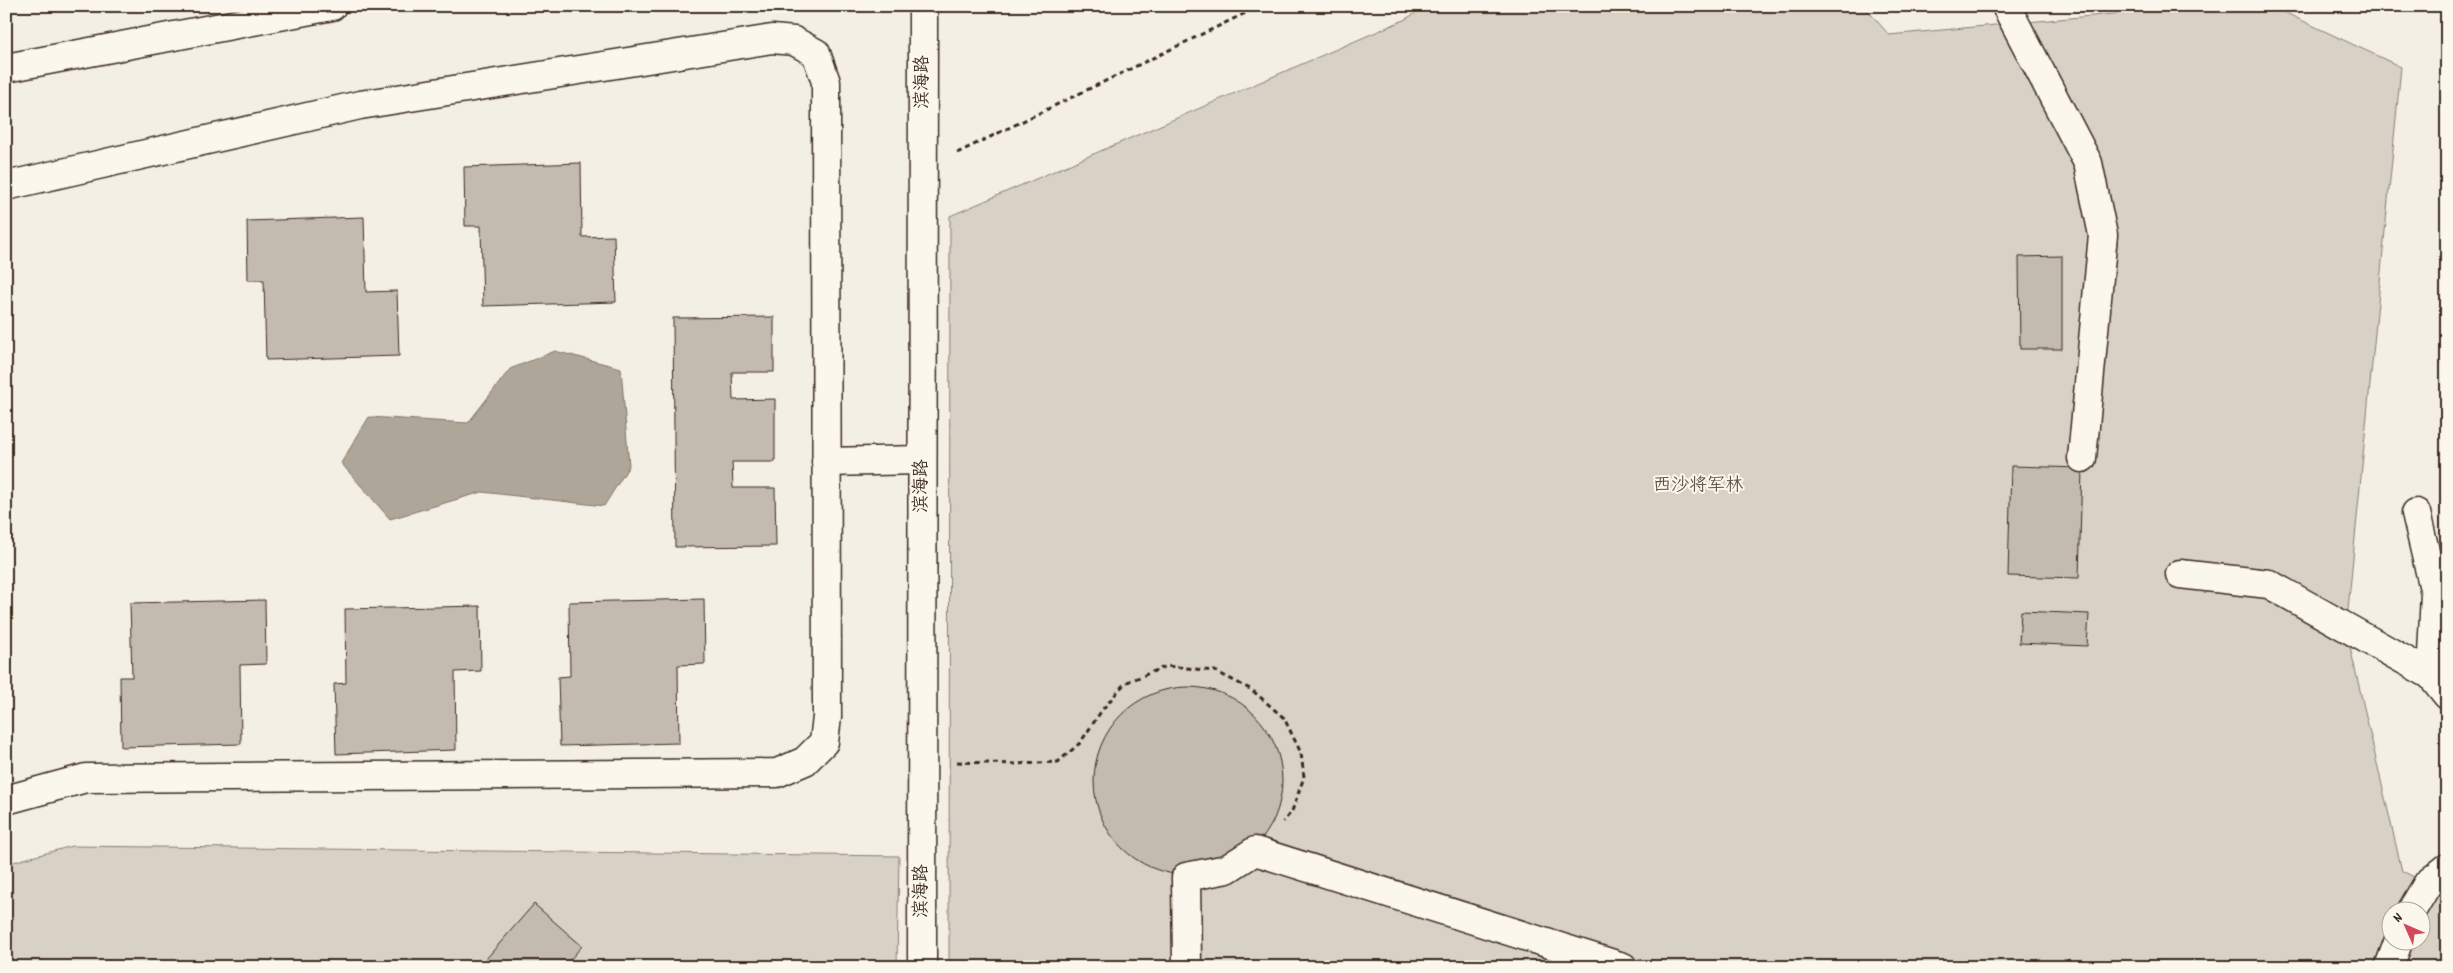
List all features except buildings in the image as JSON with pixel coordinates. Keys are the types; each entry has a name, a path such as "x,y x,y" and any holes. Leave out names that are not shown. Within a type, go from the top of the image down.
{"main road":[{"path":"6,68 332,6"},
{"name":"滨海路","path":"922,967 923,6"},
{"path":"2006,6 2088,163 2103,235 2082,458"},
{"path":"6,186 360,105 772,39 794,40 816,54 826,82 827,717 824,742 804,762 777,772 86,778 6,800"},
{"path":"826,462 922,460"},
{"path":"2416,513 2435,593 2439,685"},
{"path":"2180,574 2269,584 2439,685"},
{"path":"1187,967 1186,877 1227,869 1255,851 1623,967"},
{"path":"2418,900 2428,883 2447,868"},
{"path":"2388,967 2394,950"}],"path":[{"path":"922,170 1260,6"},
{"path":"922,761 1017,764 1058,762 1080,743 1102,710 1125,683 1168,666 1215,671 1252,690 1284,718 1301,753 1304,777 1292,811 1278,829 1255,851"}],"green space":[{"name":"西沙将军林","path":"1427,6 1864,6 1889,35 2198,6 2271,6 2401,67 2346,630 2402,871 2447,893 2447,967 949,967 950,216 1404,20"},
{"path":"72,846 899,856 897,967 6,967 6,864"}],"shaded area":[{"path":"555,351 621,368 629,466 604,506 482,492 390,519 341,463 369,417 468,423 510,369"}]}
